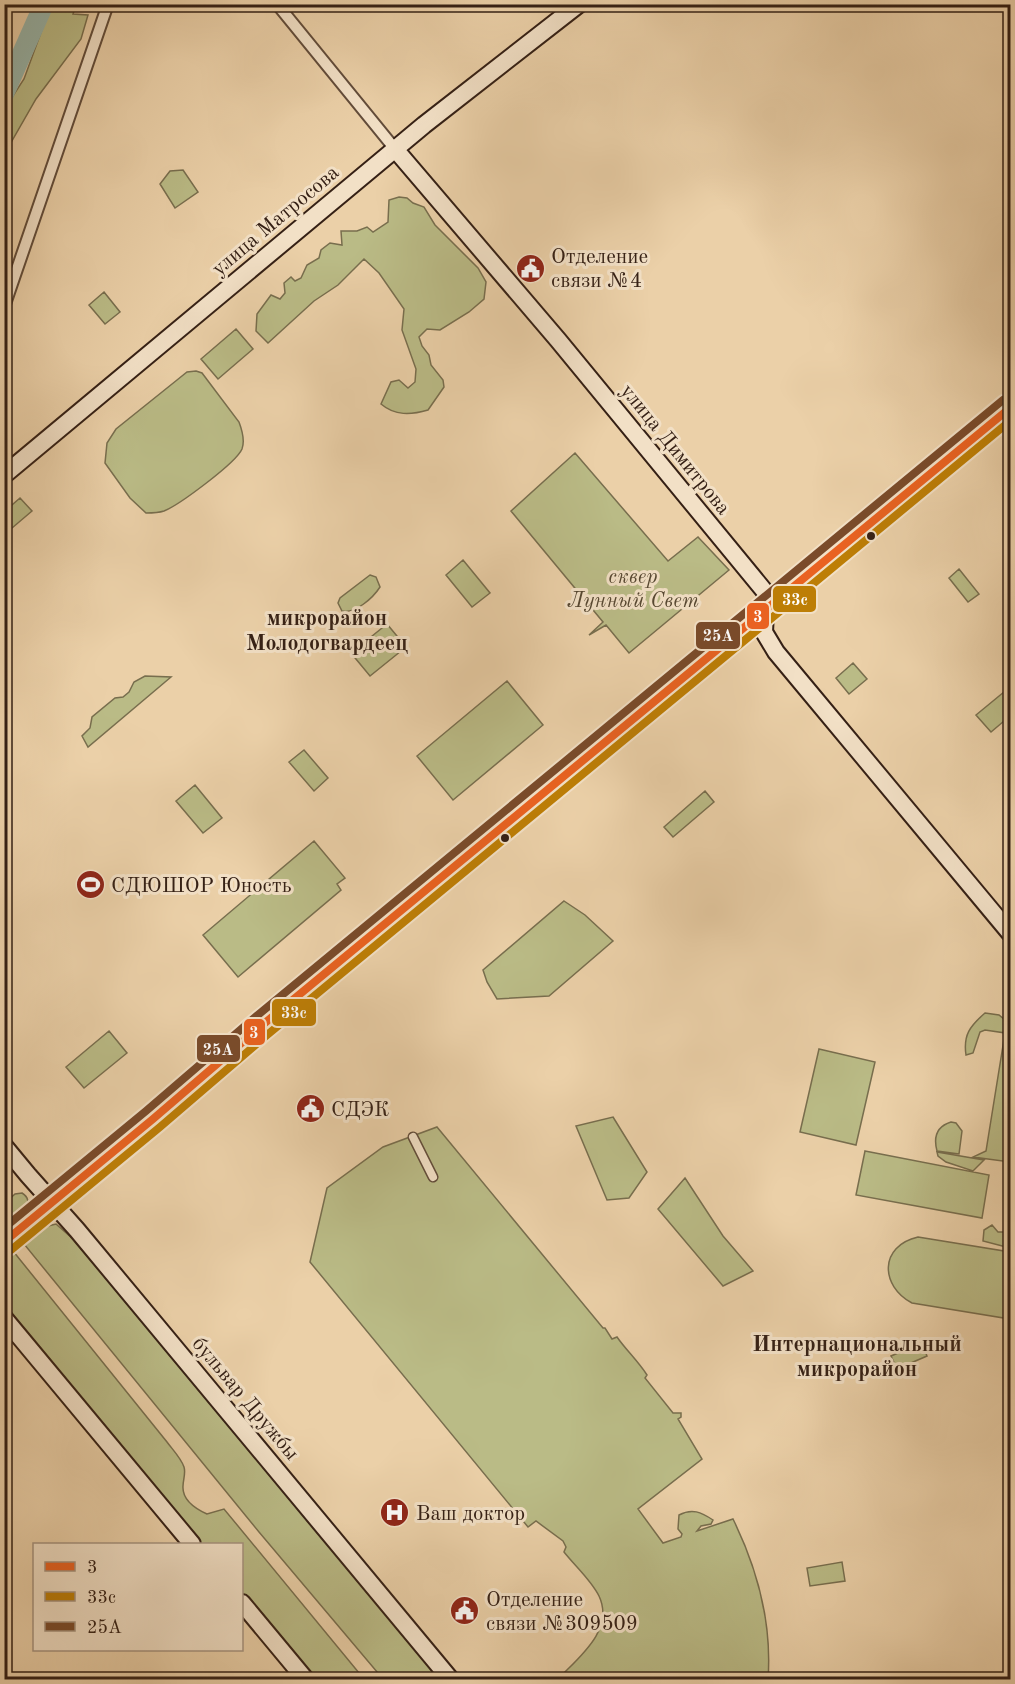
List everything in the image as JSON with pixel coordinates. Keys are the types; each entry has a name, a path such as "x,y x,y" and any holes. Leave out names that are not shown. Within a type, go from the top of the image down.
{"main road":[{"name":"улица Матросова","path":"4,475 395,148 579,4"},
{"name":"улица Димитрова","path":"395,148 558,340 766,593 764,632 776,652 1011,933"},
{"path":"4,1242 260,1027 1011,408"},
{"name":"бульвар Дружбы","path":"4,1146 77,1230 451,1680"},
{"path":"4,1317 190,1543"},
{"path":"243,1604 306,1680"}],"street":[{"path":"4,307 108,4"},
{"name":"улица Димитрова","path":"277,4 395,148"},
{"path":"413,1137 433,1176"}],"green space":[{"path":"51,5 76,5 73,14 88,15 81,39 36,99 5,153 5,108 24,79"},
{"path":"183,170 198,192 175,208 160,184 170,171"},
{"path":"399,197 407,198 424,207 435,225 478,268 486,282 484,299 469,312 440,330 427,329 419,337 429,355 431,365 443,380 444,387 428,410 415,413 392,411 381,404 391,382 399,380 408,388 415,382 416,369 402,330 404,309 379,273 364,259 338,285 314,301 268,343 256,331 257,314 271,295 280,299 285,293 284,283 291,277 295,281 301,278 307,265 319,258 321,250 330,243 342,245 341,231 357,231 367,227 373,232 388,222 389,200"},
{"path":"104,292 120,312 105,324 89,305"},
{"path":"236,329 253,349 218,379 201,359"},
{"path":"187,372 202,373 239,422 243,439 242,449 219,473 182,501 164,511 146,513 130,498 105,463 107,443 116,429"},
{"name":"сквер Лунный Свет","path":"575,453 668,561 698,537 729,570 629,653 606,625 589,635 603,622 511,511"},
{"path":"20,498 32,511 5,534 5,511"},
{"path":"463,560 490,593 472,607 446,575"},
{"path":"959,569 979,594 968,602 949,578"},
{"path":"370,575 376,577 380,587 377,591 358,608 342,611 338,603 340,598"},
{"path":"387,624 406,647 370,676 351,653"},
{"path":"853,663 867,679 849,694 836,678"},
{"path":"145,676 171,677 88,747 82,736 90,728 92,717 115,698 123,697 129,692 134,682"},
{"path":"507,681 543,725 453,800 417,756"},
{"path":"1010,687 1010,716 991,732 976,715"},
{"path":"304,750 328,778 314,791 289,762"},
{"path":"195,785 222,818 203,833 176,801"},
{"path":"705,791 714,802 673,837 664,827"},
{"path":"314,841 345,878 337,884 341,890 238,977 203,935"},
{"path":"564,901 585,915 613,941 549,996 497,999 483,970"},
{"path":"985,1013 999,1015 1010,1024 1010,1162 973,1157 986,1151 1005,1033 985,1030 980,1032 973,1053 966,1055 969,1031"},
{"path":"109,1031 127,1053 84,1088 66,1067"},
{"path":"819,1049 875,1062 856,1145 800,1132"},
{"path":"613,1117 647,1172 629,1198 607,1200 576,1126"},
{"path":"951,1122 956,1123 962,1131 959,1154 937,1151 936,1136 943,1126"},
{"path":"437,1127 612,1339 617,1337 673,1413 681,1413 678,1419 702,1459 638,1509 663,1543 681,1537 682,1534 678,1529 679,1515 684,1513 696,1512 713,1520 711,1524 701,1526 697,1531 733,1519 749,1557 761,1597 768,1638 768,1679 558,1679 584,1652 598,1632 603,1608 596,1590 564,1552 566,1547 563,1541 536,1521 528,1527 310,1262 327,1188 383,1147"},
{"path":"865,1151 989,1175 982,1218 856,1195"},
{"path":"937,1152 984,1160 973,1171 946,1162 938,1156"},
{"path":"685,1178 723,1236 753,1271 723,1286 658,1209"},
{"path":"22,1193 27,1197 26,1206 5,1226 5,1203 15,1194"},
{"path":"56,1224 73,1239 439,1679 383,1679 259,1532 24,1244 48,1226"},
{"path":"1010,1224 1010,1248 983,1241 984,1230 992,1225 998,1232 1004,1232"},
{"path":"918,1237 1010,1252 1010,1319 912,1303 901,1296 894,1287 888,1267 896,1249 905,1242"},
{"path":"13,1251 179,1457 185,1469 183,1491 187,1500 207,1514 224,1509 364,1679 313,1679 243,1595 243,1543 199,1543 5,1308 4,1259"},
{"path":"922,1343 927,1356 897,1369 891,1356"},
{"path":"842,1562 845,1581 810,1586 807,1568"}],"waterway":[{"path":"4,94 44,4"}],"transit line":[{"name":"25А","path":"4,1228 253,1019 1003,400"},
{"name":"3","path":"4,1242 260,1027 1010,408"},
{"name":"33с","path":"11,1250 267,1035 1010,421"}],"place":[{"name":"Отделение связи №4","path":"530,268"},
{"name":"СДЮШОР Юность","path":"90,885"},
{"name":"СДЭК","path":"310,1109"},
{"name":"Ваш доктор","path":"395,1513"},
{"name":"Отделение связи №309509","path":"465,1611"}],"district":[{"name":"микрорайон Молодогвардеец","path":"327,630"},
{"name":"Интернациональный микрорайон","path":"857,1356"}]}
